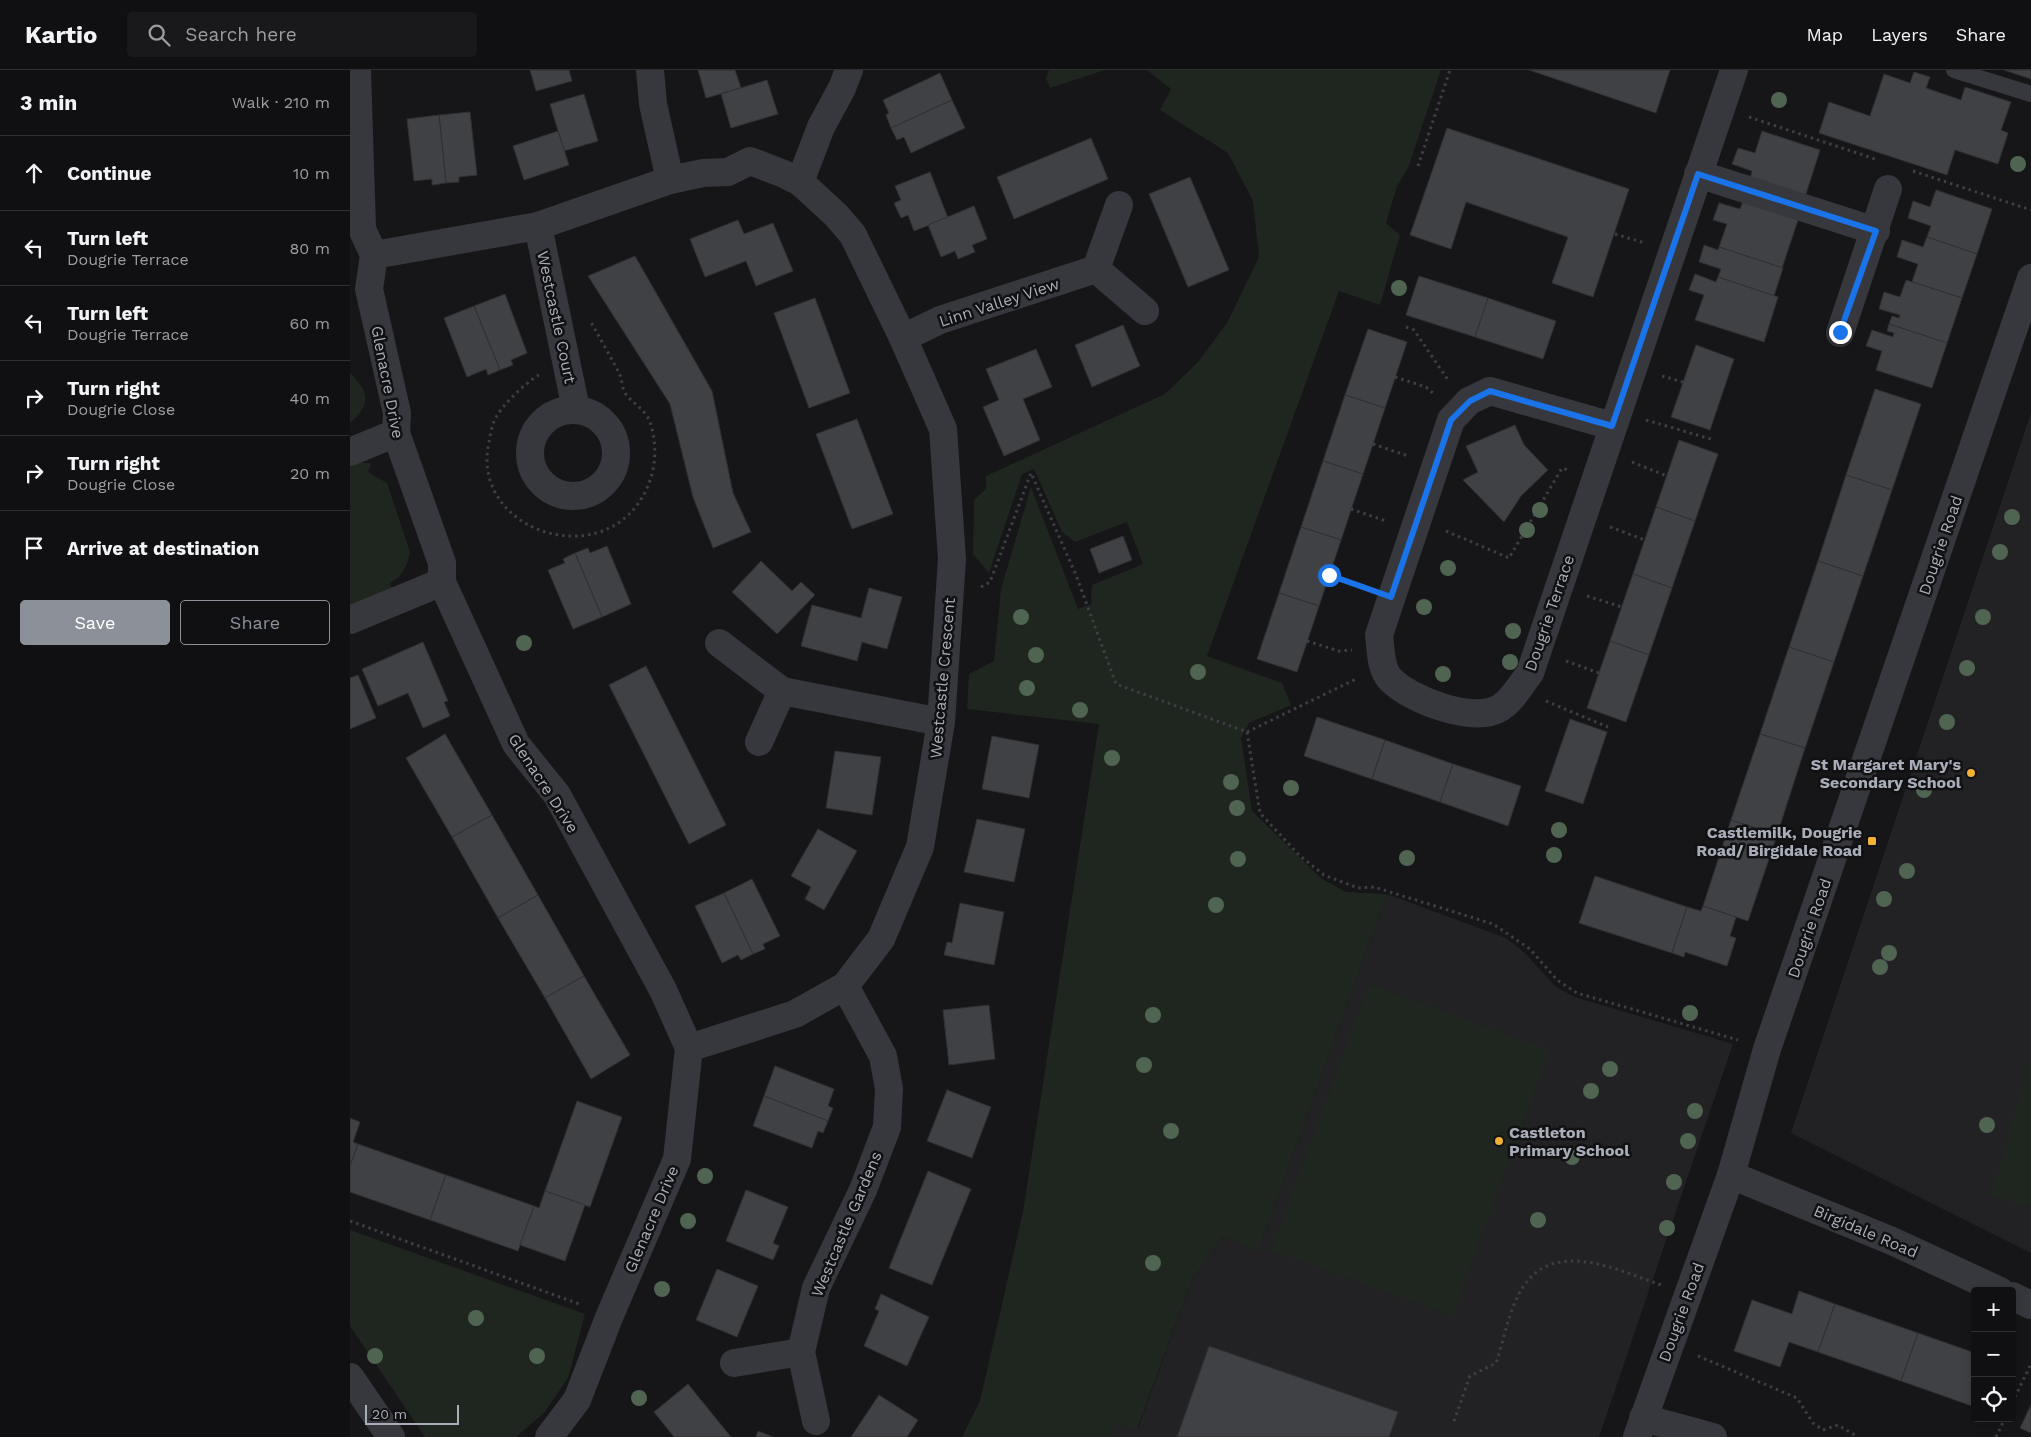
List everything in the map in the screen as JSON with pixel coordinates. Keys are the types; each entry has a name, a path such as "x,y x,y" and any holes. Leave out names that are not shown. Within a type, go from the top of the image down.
{"street":[{"path":"357,70 362,229 374,255"},
{"path":"650,70 653,104 670,180"},
{"path":"800,182 822,127 849,70"},
{"name":"Dougrie Terrace","path":"1382,656 1389,678 1402,689 1443,708 1476,715 1499,708 1530,672 1614,419 1734,70"},
{"name":"Westcastle Crescent","path":"374,255 538,226 670,180 703,173 728,172 750,161 800,182 836,215 853,236 903,338 942,429 952,559 941,722 920,847 881,939 845,986 795,1014 689,1048"},
{"path":"1698,174 1876,231"},
{"path":"1840,332 1876,231 1888,189"},
{"path":"1119,205 1096,270 1145,311"},
{"name":"Westcastle Court","path":"538,226 576,409"},
{"name":"Glenacre Drive","path":"374,255 369,289 397,413 396,433 442,563 442,582 516,744 556,795 663,990 689,1048 677,1159 610,1315 577,1400 548,1437"},
{"name":"Linn Valley View","path":"903,338 940,320 1096,270"},
{"name":"Dougrie Road","path":"1640,1427 1731,1175 1767,1049 2031,278"},
{"path":"1382,656 1379,635 1391,597 1451,420 1460,410 1470,401 1490,391 1614,419"},
{"path":"350,452 396,433"},
{"path":"350,620 442,582"},
{"path":"719,643 782,692 941,722"},
{"path":"759,742 782,692"},
{"name":"Westcastle Gardens","path":"816,1421 801,1352 816,1288 863,1190 887,1127 888,1089 883,1056 845,986"},
{"name":"Birgidale Road","path":"1731,1175 1892,1241 1991,1287"},
{"path":"2016,1298 2031,1305"},
{"path":"734,1362 801,1352"},
{"path":"350,1377 391,1437"},
{"path":"1640,1427 1713,1437"}],"lane":[{"path":"1954,70 2031,94"}],"path":[{"path":"1418,166 1450,70"},
{"path":"1721,108 1881,160"},
{"path":"1909,170 2031,210"},
{"path":"1406,327 1414,330 1460,410"},
{"path":"1395,377 1426,387 1460,410"},
{"path":"1614,419 1714,440"},
{"path":"1373,444 1436,466"},
{"path":"1351,509 1416,524 1509,558 1562,468 1595,477"},
{"path":"949,606 990,582 1031,473 1076,575 1116,684 1247,732 1382,656"},
{"path":"1329,575 1391,597"},
{"path":"1307,641 1339,652 1382,656"},
{"path":"1517,689 1608,727"},
{"path":"1247,732 1260,813 1299,855 1324,875 1358,888 1374,887 1493,924 1530,949 1557,980 1577,993 1767,1049"},
{"path":"350,1221 610,1315"},
{"path":"1454,1421 1470,1376 1496,1363 1516,1300 1531,1276 1569,1259 1594,1262 1688,1294"},
{"path":"1670,1345 1797,1398 1813,1423 1823,1430 1838,1425 1858,1437"},
{"path":"2016,1395 2031,1364"},
{"path":"1996,1437 2003,1422"}],"shaded area":[{"path":"1049,70 1105,70 1050,88 1046,78"},
{"path":"1147,70 1441,70 1408,168 1397,186 1386,223 1400,235 1380,305 1339,291 1207,656 1282,683 1291,705 1249,723 1241,738 1252,811 1322,879 1346,892 1387,894 1258,1252 1223,1237 1192,1280 1137,1429 1116,1422 1112,1437 962,1437 980,1401 1023,1212 1099,724 967,709 969,674 994,661 1001,589 1031,487 1078,609 1091,604 1092,585 1143,564 1127,522 1075,542 1062,532 1034,469 1022,474 989,573 973,554 974,500 986,489 986,476 1165,394 1198,362 1227,323 1259,257 1253,201 1228,153 1160,110 1171,89"},
{"path":"350,373 364,392 365,404 350,423"},
{"name":"St Margaret Mary's Secondary School","path":"2031,413 2031,1253 1791,1133"},
{"path":"371,463 368,472 387,483 410,552 407,564 399,577 390,583 393,591 350,609 350,465"},
{"name":"Castleton Primary School","path":"1387,894 1506,938 1525,953 1556,987 1575,997 1733,1044 1599,1437 1112,1437 1115,1421 1138,1428 1192,1280 1223,1237 1258,1252"},
{"path":"1369,984 1550,1050 1452,1316 1271,1250"},
{"path":"2031,1059 2031,1207 1991,1195"},
{"path":"350,1230 585,1314 568,1378 544,1413 516,1437 425,1437 350,1326"}],"building":[{"path":"530,70 569,70 572,81 536,91"},
{"path":"698,70 735,70 741,88 706,98"},
{"path":"1529,70 1670,70 1656,113"},
{"path":"2004,70 2031,70 2031,79"},
{"path":"1914,72 1930,77 1926,88 1961,100 1965,87 2011,102 2001,130 2008,133 1998,164 1955,150 1947,175 1819,133 1829,102 1870,116 1884,74 1910,83"},
{"path":"940,73 952,100 891,128 886,115 889,113 883,100"},
{"path":"767,80 778,114 731,128 721,94"},
{"path":"584,94 598,141 564,151 550,104"},
{"path":"952,100 965,128 911,153 904,137 897,140 891,128"},
{"path":"470,112 477,175 459,177 459,182 446,183 439,115"},
{"path":"439,115 446,183 432,185 432,179 414,181 407,119"},
{"path":"1447,128 1629,189 1593,297 1552,283 1568,237 1466,202 1451,249 1410,235"},
{"path":"558,131 569,165 524,180 513,146"},
{"path":"1762,131 1820,150 1805,197 1750,179 1752,171 1732,164 1738,148 1755,153"},
{"path":"1091,138 1108,179 1014,219 997,177"},
{"path":"930,172 948,218 914,231 908,215 901,218 894,203 901,200 895,186"},
{"path":"1190,177 1229,270 1188,287 1149,194"},
{"path":"1936,190 1992,209 1977,254 1927,237 1931,226 1908,218 1913,201 1930,207"},
{"path":"1745,196 1800,214 1782,268 1719,247 1727,224 1713,220 1719,203 1740,209"},
{"path":"974,206 987,239 972,245 975,252 958,259 955,251 941,257 928,225"},
{"path":"738,220 744,234 773,223 793,271 756,286 746,261 705,277 690,239"},
{"path":"1927,237 1977,254 1962,298 1912,282 1918,264 1897,257 1902,240 1923,247"},
{"path":"1704,245 1718,250 1719,247 1783,268 1774,296 1718,277 1721,269 1699,262"},
{"path":"635,256 712,391 733,493 751,532 713,548 693,497 670,404 588,276"},
{"path":"1695,274 1716,282 1718,277 1778,297 1764,342 1695,320 1704,295 1689,290"},
{"path":"1419,276 1488,298 1475,337 1406,315"},
{"path":"1906,280 1962,298 1947,343 1889,324 1892,316 1899,318 1900,315 1879,309 1884,292 1900,297"},
{"path":"505,294 527,353 511,360 513,365 500,370 474,306"},
{"path":"815,298 850,393 809,408 774,313"},
{"path":"1488,298 1556,321 1543,359 1475,337"},
{"path":"474,306 500,370 488,375 486,369 467,377 444,318"},
{"path":"1889,324 1947,343 1932,388 1876,370 1882,351 1866,346 1872,330 1893,337 1894,333 1887,331"},
{"path":"1123,325 1140,366 1092,387 1075,345"},
{"path":"1368,329 1407,342 1385,408 1345,395"},
{"path":"1696,345 1734,359 1710,430 1671,417"},
{"path":"1036,349 1052,387 1023,399 1040,440 1004,456 983,407 999,400 986,369"},
{"path":"1875,389 1921,404 1892,490 1846,475"},
{"path":"1345,395 1385,408 1363,474 1323,461"},
{"path":"857,419 893,514 852,529 816,434"},
{"path":"1515,425 1524,445 1548,470 1521,496 1504,522 1463,480 1478,472 1466,446"},
{"path":"1679,440 1718,454 1695,521 1656,507"},
{"path":"1323,461 1363,474 1341,540 1301,527"},
{"path":"1846,475 1892,490 1863,576 1818,561"},
{"path":"1656,507 1695,521 1672,588 1633,574"},
{"path":"1301,527 1341,540 1319,606 1279,593"},
{"path":"1123,536 1132,560 1099,573 1090,549"},
{"path":"607,546 631,604 602,617 575,553 588,548 590,553"},
{"path":"575,553 602,617 573,629 548,570 565,563 563,559"},
{"path":"761,561 792,591 801,582 815,595 777,634 732,592"},
{"path":"1818,561 1863,576 1834,662 1789,647"},
{"path":"1633,574 1672,588 1649,655 1610,641"},
{"path":"869,588 902,597 887,649 862,642 857,661 801,646 812,605 861,618"},
{"path":"1279,593 1319,606 1297,672 1257,659"},
{"path":"1610,641 1649,655 1626,722 1587,708"},
{"path":"423,642 448,701 444,702 450,716 423,728 408,693 378,706 362,669"},
{"path":"1789,647 1834,662 1805,748 1760,734"},
{"path":"646,666 726,825 689,844 609,685"},
{"path":"358,675 376,718 350,729 350,678"},
{"path":"1317,717 1385,740 1372,779 1304,756"},
{"path":"1570,719 1607,732 1583,804 1545,791"},
{"path":"445,734 492,815 452,837 406,758"},
{"path":"1760,734 1805,748 1777,835 1731,820"},
{"path":"992,736 1039,745 1029,798 982,789"},
{"path":"1385,740 1453,764 1440,802 1372,779"},
{"path":"835,751 881,757 872,815 826,808"},
{"path":"1453,764 1521,786 1508,826 1440,802"},
{"path":"492,815 538,895 498,918 452,837"},
{"path":"977,819 1025,829 1014,882 964,872"},
{"path":"1731,820 1777,835 1748,921 1703,906"},
{"path":"818,829 857,851 824,910 805,899 811,887 791,876"},
{"path":"1595,876 1687,907 1672,953 1579,923"},
{"path":"752,879 780,936 763,944 765,949 753,954 724,893"},
{"path":"724,893 753,954 741,960 738,955 722,963 695,906"},
{"path":"538,895 584,976 545,998 498,918"},
{"path":"960,903 1004,912 994,965 944,955 947,942 952,943"},
{"path":"1703,906 1736,917 1730,936 1736,938 1727,966 1685,952 1684,957 1672,953 1687,907 1701,911"},
{"path":"584,976 630,1055 591,1079 545,998"},
{"path":"989,1005 995,1059 949,1065 943,1010"},
{"path":"775,1066 834,1089 828,1106 833,1108 828,1121 764,1096"},
{"path":"947,1090 991,1107 972,1158 927,1141"},
{"path":"764,1096 828,1121 823,1133 818,1131 812,1148 753,1126"},
{"path":"577,1101 622,1117 590,1207 545,1191"},
{"path":"350,1118 360,1122 353,1142 358,1144 350,1166"},
{"path":"358,1144 446,1175 430,1220 350,1192 350,1166"},
{"path":"928,1171 971,1189 932,1285 889,1268"},
{"path":"446,1175 534,1206 518,1251 430,1220"},
{"path":"746,1190 788,1207 773,1243 779,1246 773,1260 726,1241"},
{"path":"545,1191 585,1205 565,1261 520,1245 534,1206 539,1208"},
{"path":"717,1269 758,1286 737,1337 696,1320"},
{"path":"1799,1291 1835,1304 1818,1352 1789,1342 1780,1367 1734,1351 1752,1300 1792,1314"},
{"path":"881,1294 929,1317 907,1366 864,1346 879,1311 875,1309"},
{"path":"1835,1304 1918,1333 1901,1381 1818,1352"},
{"path":"1918,1333 1971,1352 1971,1406 1901,1381"},
{"path":"1209,1346 1398,1412 1389,1437 1177,1437"},
{"path":"688,1384 731,1437 674,1437 654,1412"},
{"path":"879,1395 918,1420 907,1437 851,1437"},
{"path":"2031,1405 2031,1433 2020,1428"},
{"path":"758,1431 773,1437 756,1437"}],"place":[{"name":"St Margaret Mary's Secondary School","path":"1971,773"},
{"name":"Castlemilk, Dougrie Road/ Birgidale Road","path":"1872,841"},
{"name":"Castleton Primary School","path":"1499,1141"}],"route":[{"path":"1329,575 1391,597 1451,420 1470,401 1490,391 1612,426 1698,174 1876,231 1840,332"}]}
